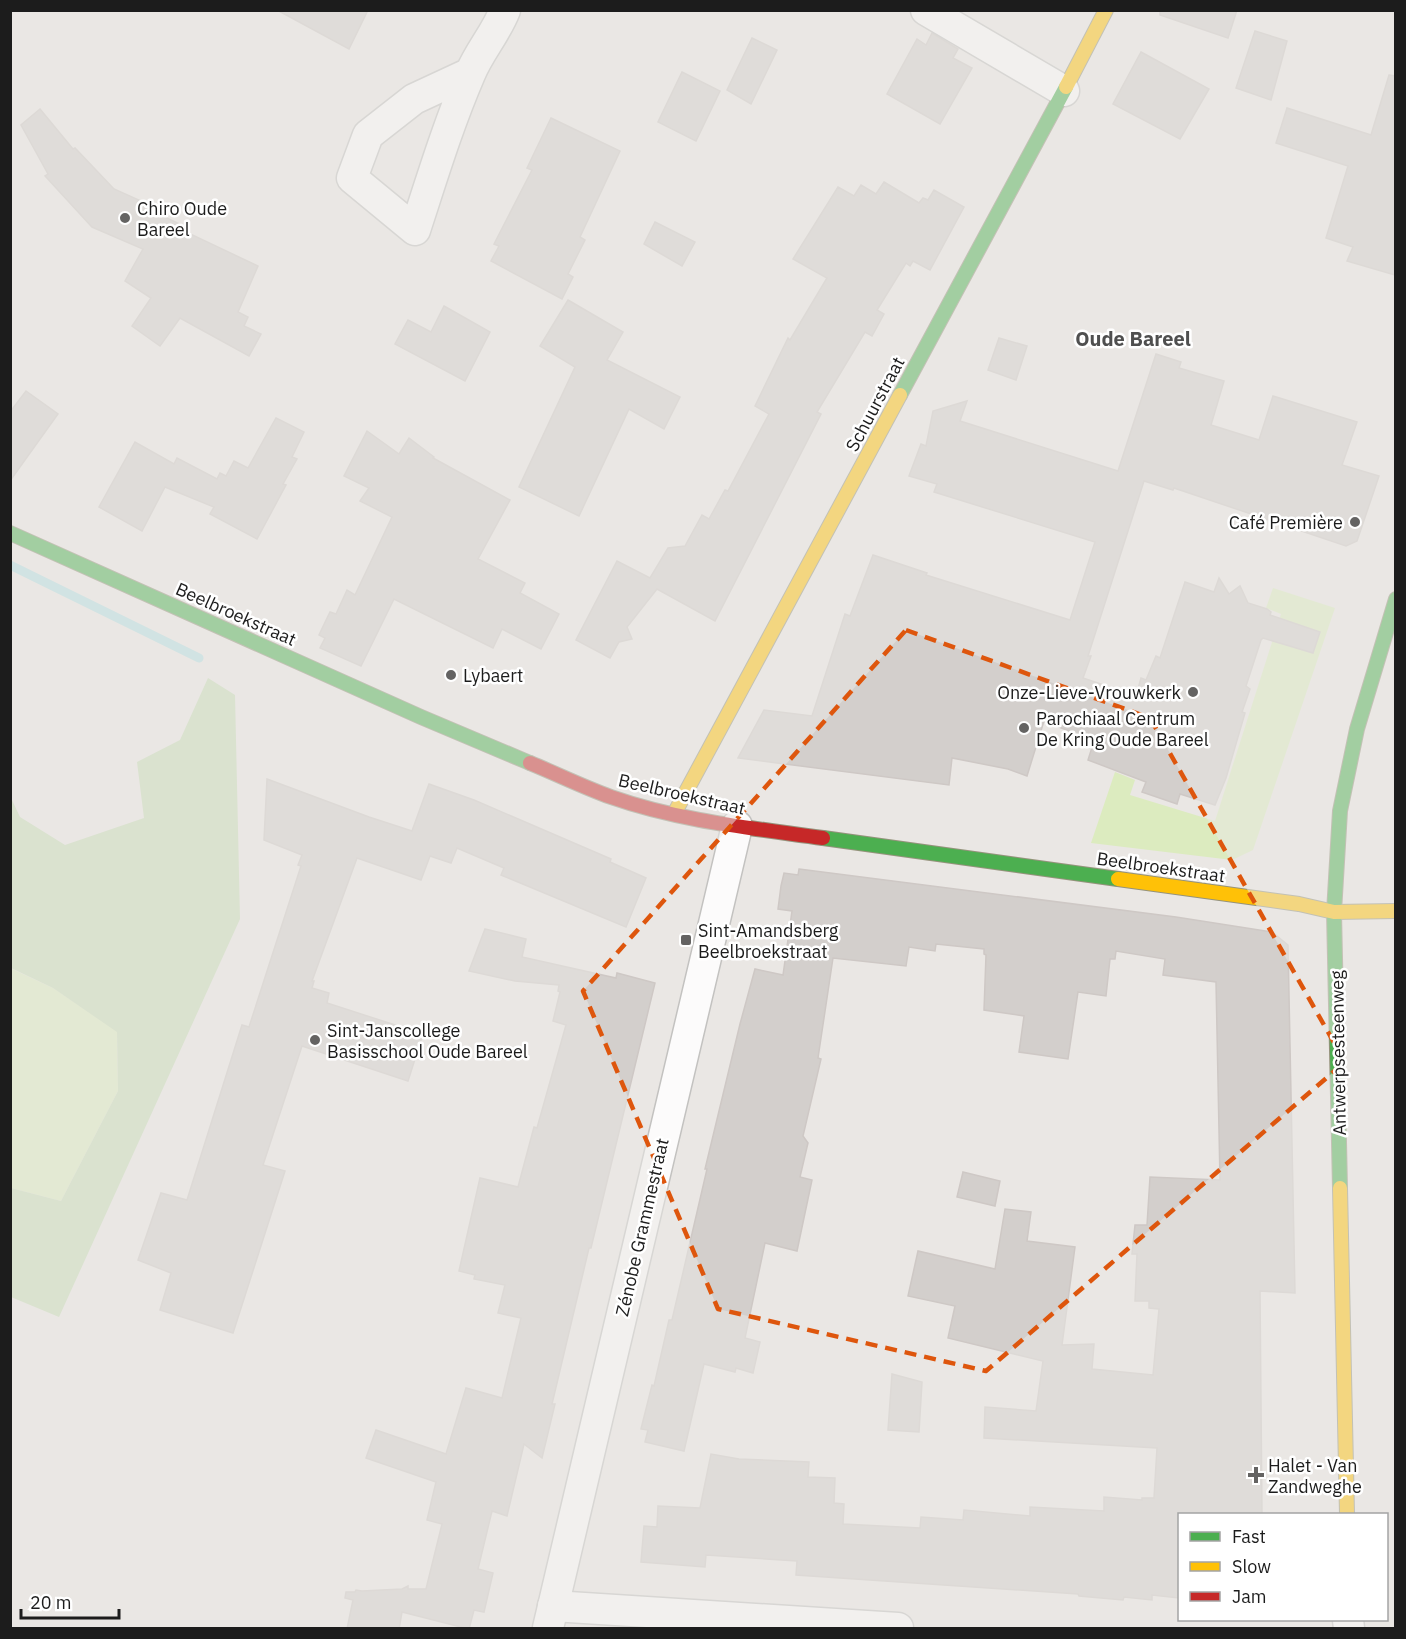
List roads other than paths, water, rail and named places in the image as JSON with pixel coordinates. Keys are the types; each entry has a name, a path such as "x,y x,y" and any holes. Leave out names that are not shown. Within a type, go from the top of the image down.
{"street":[{"path":"470,72 414,99 368,135 352,178 415,230 470,72 500,23 505,10"},
{"path":"926,10 1064,91"},
{"name":"Schuurstraat","path":"674,814 1106,10"},
{"name":"Beelbroekstraat","path":"10,533 519,759 611,797 674,814 736,826 1204,891 1335,912 1395,911"},
{"name":"Antwerpsesteenweg","path":"1347,1513 1335,912 1340,811 1357,729 1395,599"},
{"name":"Zénobe Grammestraat","path":"550,1617 736,826"},
{"path":"550,1617 898,1629"}],"waterway":[{"path":"10,565 199,658"}],"place":[{"name":"Chiro Oude Bareel","path":"125,218"},
{"name":"Café Première","path":"1355,522"},
{"name":"Lybaert","path":"451,675"},
{"name":"Onze-Lieve-Vrouwkerk","path":"1193,692"},
{"name":"Parochiaal Centrum De Kring Oude Bareel","path":"1024,728"},
{"name":"Sint-Amandsberg Beelbroekstraat","path":"686,940"},
{"name":"Sint-Janscollege Basisschool Oude Bareel","path":"315,1040"},
{"name":"Halet - Van Zandweghe","path":"1256,1475"}],"district":[{"name":"Oude Bareel","path":"1133,338"}]}
